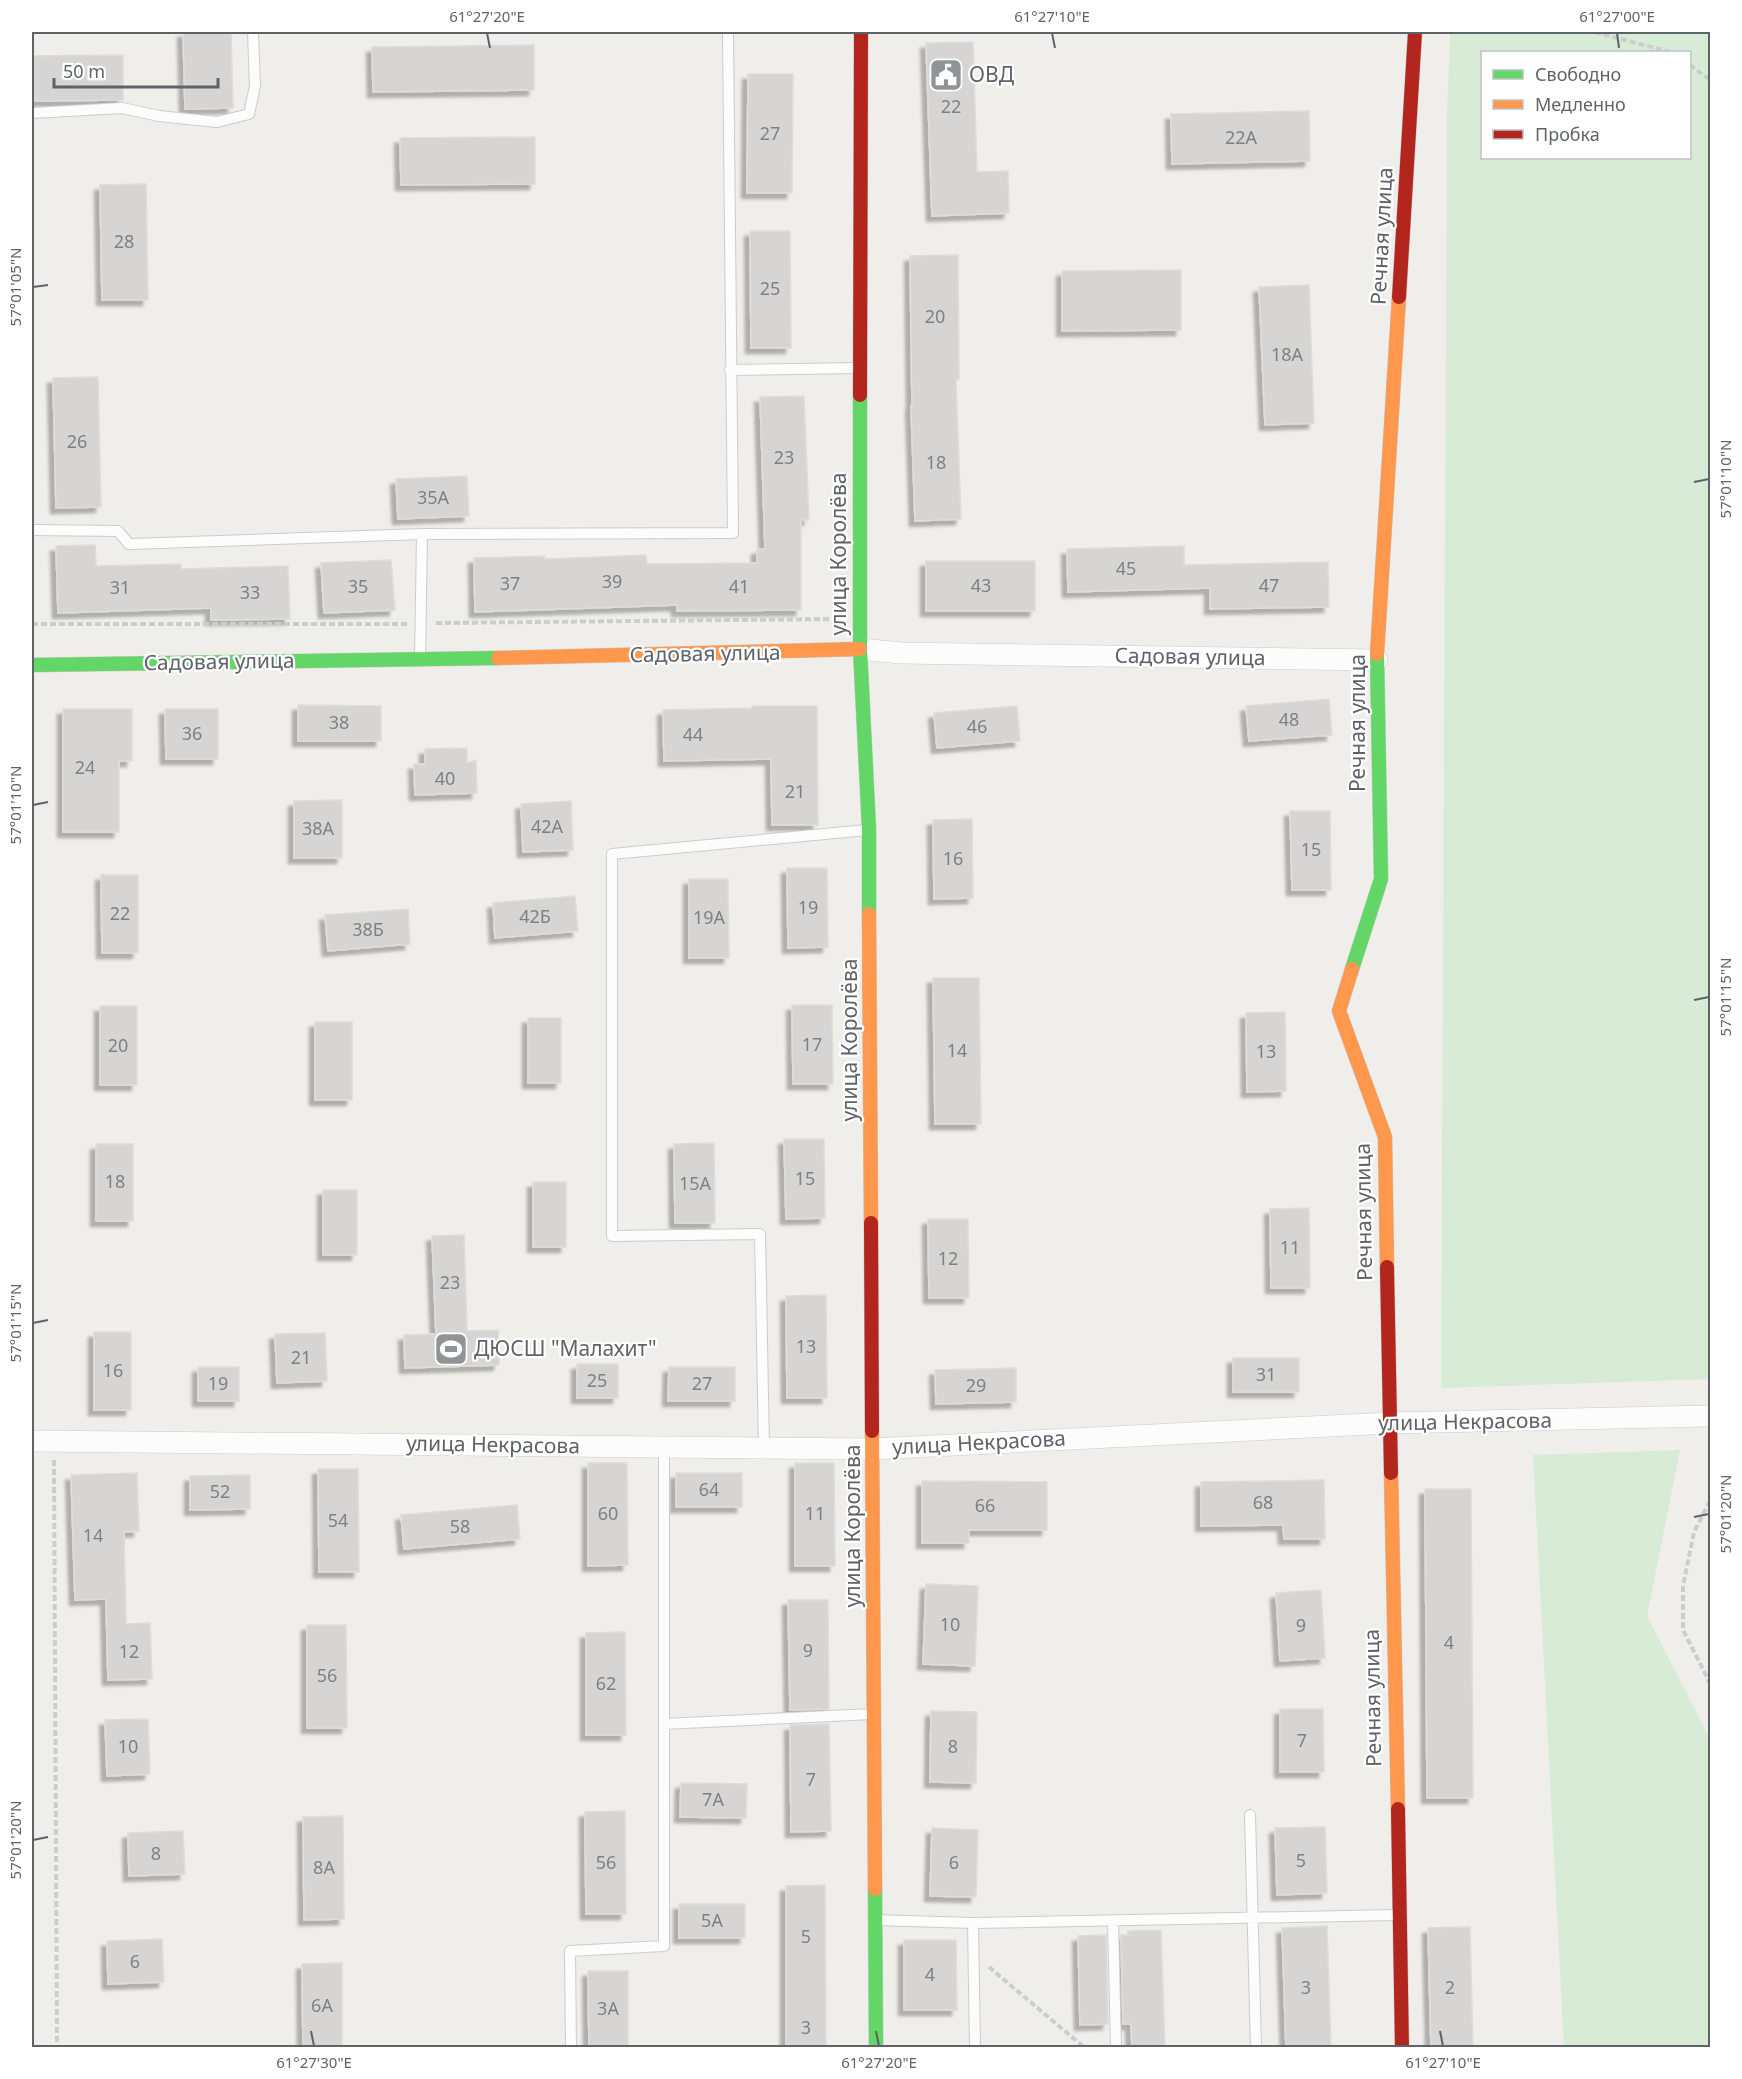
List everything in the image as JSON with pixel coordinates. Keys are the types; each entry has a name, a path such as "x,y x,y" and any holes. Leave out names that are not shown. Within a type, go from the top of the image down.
{"street":[{"name":"улица Королёва","path":"861,32 860,649 869,829 876,2048"},
{"name":"Речная улица","path":"1402,2048 1384,1137 1339,1011 1381,879 1377,660 1415,32"},
{"name":"Садовая улица","path":"32,665 420,660 860,649 902,653 1377,660"},
{"name":"улица Некрасова","path":"32,1441 873,1449 1389,1423 1710,1416"}],"lane":[{"path":"32,113 122,108 159,116 217,122 249,114 255,86 254,32"},
{"path":"32,530 118,531 129,544 422,534 733,533 728,32"},
{"path":"730,370 861,368"},
{"path":"420,660 422,534"},
{"path":"764,1448 760,1234 612,1236 612,854 869,829"},
{"path":"571,2048 570,1951 664,1946 664,1447"},
{"path":"664,1724 875,1714"},
{"path":"1250,1815 1256,2048"},
{"path":"875,1920 973,1923 1398,1915"},
{"path":"1113,1920 1116,2048"},
{"path":"973,1923 975,2048"}],"path":[{"path":"1595,32 1666,51"},
{"path":"1691,66 1710,80"},
{"path":"54,1441 57,2048"},
{"path":"1710,1501 1694,1532 1683,1586 1683,1630 1710,1683"},
{"path":"973,1953 1085,2048"}],"green space":[{"path":"1450,32 1710,32 1710,1379 1441,1388 1447,114"},
{"path":"1680,1450 1647,1616 1710,1739 1710,2047 1564,2047 1533,1455"}],"building":[{"path":"183,32 231,32 233,108 185,109"},
{"path":"973,42 977,172 1008,171 1009,213 932,216 926,43"},
{"path":"534,45 534,90 373,92 372,47"},
{"path":"123,55 123,100 32,101 32,56"},
{"path":"748,74 793,74 792,193 747,193"},
{"path":"1309,111 1310,161 1172,164 1171,114"},
{"path":"535,137 535,184 401,185 400,138"},
{"path":"146,184 148,300 102,300 100,185"},
{"path":"750,231 790,231 791,348 751,348"},
{"path":"958,255 959,379 956,379 961,519 915,521 911,406 910,256"},
{"path":"1181,270 1181,330 1062,331 1062,271"},
{"path":"1309,285 1314,423 1265,425 1259,287"},
{"path":"98,377 101,507 56,508 53,378"},
{"path":"804,396 809,520 801,520 801,610 677,611 677,605 475,612 474,558 545,556 545,559 646,555 647,564 757,563 757,549 765,549 760,397"},
{"path":"467,476 469,516 398,519 396,479"},
{"path":"95,545 96,566 181,564 181,569 288,566 290,619 211,620 211,608 58,613 56,546"},
{"path":"1184,546 1184,565 1328,562 1329,607 1210,609 1210,588 1068,592 1067,549"},
{"path":"391,560 395,610 324,613 321,563"},
{"path":"926,561 1035,561 1035,611 926,611"},
{"path":"1329,699 1332,735 1249,741 1246,706"},
{"path":"298,705 381,706 381,741 298,741"},
{"path":"752,706 817,706 818,825 772,825 771,759 664,761 663,710 752,708"},
{"path":"1017,706 1020,741 937,748 934,713"},
{"path":"63,709 132,709 132,761 119,761 119,832 63,832"},
{"path":"165,709 218,709 218,759 166,759"},
{"path":"467,748 467,763 476,760 477,793 415,795 414,764 425,764 425,749"},
{"path":"342,800 342,858 294,858 294,801"},
{"path":"571,801 573,850 523,852 521,804"},
{"path":"1290,811 1330,811 1331,890 1292,890"},
{"path":"972,819 973,898 934,899 933,820"},
{"path":"787,868 827,868 828,947 788,948"},
{"path":"101,875 138,875 138,953 102,953"},
{"path":"689,879 728,879 729,958 689,958"},
{"path":"575,896 578,931 495,938 493,903"},
{"path":"408,909 410,944 328,951 325,915"},
{"path":"933,978 979,978 981,1124 935,1124"},
{"path":"792,1005 832,1005 833,1084 793,1084"},
{"path":"100,1006 137,1006 137,1085 100,1085"},
{"path":"1285,1012 1286,1091 1247,1092 1246,1013"},
{"path":"528,1018 561,1018 561,1083 528,1083"},
{"path":"315,1022 352,1022 352,1100 315,1100"},
{"path":"784,1139 824,1139 825,1218 786,1219"},
{"path":"714,1143 715,1223 675,1223 674,1144"},
{"path":"96,1144 133,1144 133,1221 96,1221"},
{"path":"533,1182 566,1182 566,1247 533,1247"},
{"path":"323,1190 357,1190 357,1255 323,1255"},
{"path":"1309,1208 1310,1288 1271,1288 1270,1209"},
{"path":"928,1219 968,1219 969,1298 929,1298"},
{"path":"464,1235 467,1331 498,1330 499,1365 405,1368 404,1335 436,1334 432,1236"},
{"path":"826,1295 827,1398 787,1398 786,1296"},
{"path":"94,1332 131,1332 131,1410 94,1410"},
{"path":"325,1333 327,1381 277,1383 275,1334"},
{"path":"1233,1358 1299,1358 1299,1392 1233,1392"},
{"path":"577,1364 618,1364 618,1398 577,1398"},
{"path":"198,1367 239,1367 239,1401 198,1401"},
{"path":"669,1367 735,1367 735,1401 668,1401"},
{"path":"1016,1368 1016,1402 936,1404 935,1370"},
{"path":"588,1463 627,1463 628,1565 588,1566"},
{"path":"795,1463 834,1463 835,1566 795,1566"},
{"path":"318,1469 358,1469 359,1572 319,1572"},
{"path":"137,1473 139,1531 124,1532 126,1624 150,1623 152,1679 108,1680 106,1599 75,1600 71,1475"},
{"path":"676,1473 742,1473 742,1507 676,1507"},
{"path":"250,1475 250,1509 190,1510 190,1476"},
{"path":"1324,1480 1325,1539 1284,1539 1283,1525 1201,1526 1201,1482"},
{"path":"922,1481 1047,1482 1047,1530 969,1530 969,1543 922,1543"},
{"path":"1425,1489 1471,1489 1473,1798 1427,1798"},
{"path":"517,1505 520,1539 404,1549 401,1515"},
{"path":"926,1584 978,1586 975,1666 923,1664"},
{"path":"1321,1590 1325,1658 1280,1661 1276,1593"},
{"path":"788,1600 828,1600 829,1709 790,1710"},
{"path":"307,1625 346,1625 347,1728 307,1728"},
{"path":"625,1632 626,1735 586,1735 586,1633"},
{"path":"1280,1709 1323,1709 1324,1772 1280,1772"},
{"path":"931,1711 977,1712 976,1783 930,1782"},
{"path":"148,1719 150,1774 107,1776 105,1720"},
{"path":"829,1724 831,1831 791,1832 790,1725"},
{"path":"681,1783 747,1784 746,1818 680,1817"},
{"path":"625,1811 626,1914 586,1914 585,1812"},
{"path":"343,1816 344,1919 304,1920 303,1817"},
{"path":"1325,1827 1327,1893 1277,1895 1275,1828"},
{"path":"932,1828 978,1830 976,1897 930,1896"},
{"path":"183,1831 185,1874 129,1876 128,1833"},
{"path":"825,1885 826,2048 786,2048 786,1886"},
{"path":"679,1904 745,1904 745,1938 679,1938"},
{"path":"1327,1926 1331,2048 1286,2048 1282,1928"},
{"path":"1470,1927 1473,2048 1431,2048 1428,1928"},
{"path":"1161,1930 1165,2048 1132,2048 1131,2024 1123,2024 1121,1935 1128,1935 1128,1931"},
{"path":"1106,1935 1108,2024 1080,2025 1078,1936"},
{"path":"162,1939 164,1982 108,1984 107,1941"},
{"path":"904,1940 956,1940 957,2010 904,2010"},
{"path":"342,1963 342,2048 303,2048 302,1964"},
{"path":"588,1971 628,1971 628,2048 589,2048"}],"traffic: fast":[{"path":"860,395 860,649 869,829 869,914"},
{"path":"1352,969 1381,879 1377,654"},
{"path":"32,665 498,658"},
{"path":"875,1889 876,2048"}],"traffic: slow":[{"path":"1377,654 1399,297"},
{"path":"498,658 860,649"},
{"path":"869,914 871,1223"},
{"path":"1352,969 1339,1011 1385,1137 1387,1267"},
{"path":"872,1431 875,1889"},
{"path":"1391,1473 1398,1809"}],"traffic: jam":[{"path":"860,395 861,32"},
{"path":"1399,297 1415,32"},
{"path":"871,1223 872,1431"},
{"path":"1387,1267 1391,1473"},
{"path":"1398,1809 1402,2048"}],"place":[{"name":"ОВД","path":"946,75"},
{"name":"ДЮСШ \"Малахит\"","path":"451,1349"}]}
